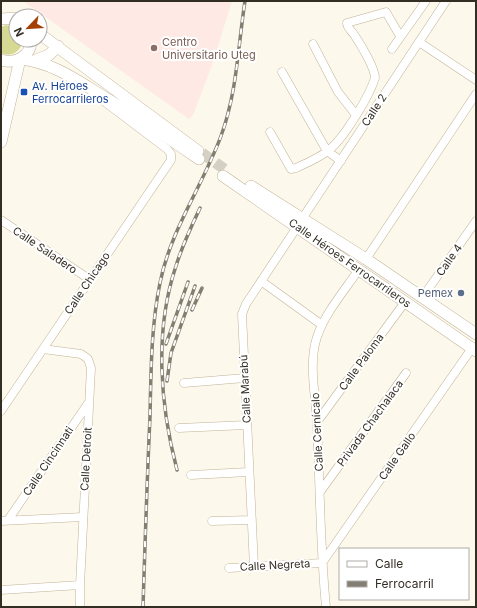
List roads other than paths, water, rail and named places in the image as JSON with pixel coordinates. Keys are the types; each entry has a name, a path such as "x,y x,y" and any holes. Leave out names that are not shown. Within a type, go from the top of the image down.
{"main road":[{"path":"1,60 36,60 54,68 200,156 48,39"},
{"path":"36,60 50,55 58,46"},
{"path":"1,142 20,59 29,48"},
{"name":"Calle Héroes Ferrocarrileros","path":"225,173 300,223 358,269 474,350"},
{"name":"Calle Héroes Ferrocarrileros","path":"300,223 366,259 476,334"}],"street":[{"path":"392,49 426,1"},
{"name":"Calle 2","path":"300,223 446,1"},
{"path":"270,132 291,169 296,168 328,151 337,143 356,115 376,76 356,37 347,27 347,23 386,12 400,36"},
{"path":"419,42 476,80"},
{"path":"313,44 338,92 356,115"},
{"path":"282,72 328,151 341,160"},
{"name":"Calle Chicago","path":"1,411 171,160 171,154 167,149 102,102 89,88"},
{"path":"366,259 476,94"},
{"name":"Calle Saladero","path":"1,220 89,280"},
{"name":"Calle 4","path":"422,298 476,222"},
{"name":"Calle Marabú","path":"254,567 242,314 261,281 300,223"},
{"name":"Calle Cernícalo","path":"326,607 322,563 317,422 313,363 317,338 322,325 358,269"},
{"path":"261,281 322,325"},
{"name":"Calle Paloma","path":"317,422 405,302"},
{"name":"Calle Detroit","path":"43,349 81,354 88,359 91,368 80,607"},
{"name":"Calle Gallo","path":"322,563 474,350"},
{"name":"Privada Chachalaca","path":"320,492 406,373"},
{"path":"184,383 245,378"},
{"name":"Calle Cincinnati","path":"4,520 89,402"},
{"path":"179,428 247,426"},
{"path":"191,475 249,472"},
{"path":"4,520 83,517"},
{"path":"212,521 252,520"},
{"name":"Calle Negreta","path":"229,568 322,563"},
{"path":"1,590 80,585"}],"tunnel":[{"path":"202,153 227,171"}],"railway":[{"path":"143,607 152,349 157,299 171,245 214,154 226,120 234,86 245,1"},
{"path":"177,470 171,445 163,394 162,342 164,316 176,266 200,208"},
{"path":"166,344 188,282"},
{"path":"167,381 171,353 195,286"},
{"path":"192,310 202,288"}],"place":[{"name":"Centro Universitario Uteg","path":"154,48"},
{"name":"Av. Héroes Ferrocarrileros","path":"24,92"},
{"name":"Pemex","path":"461,293"}]}
